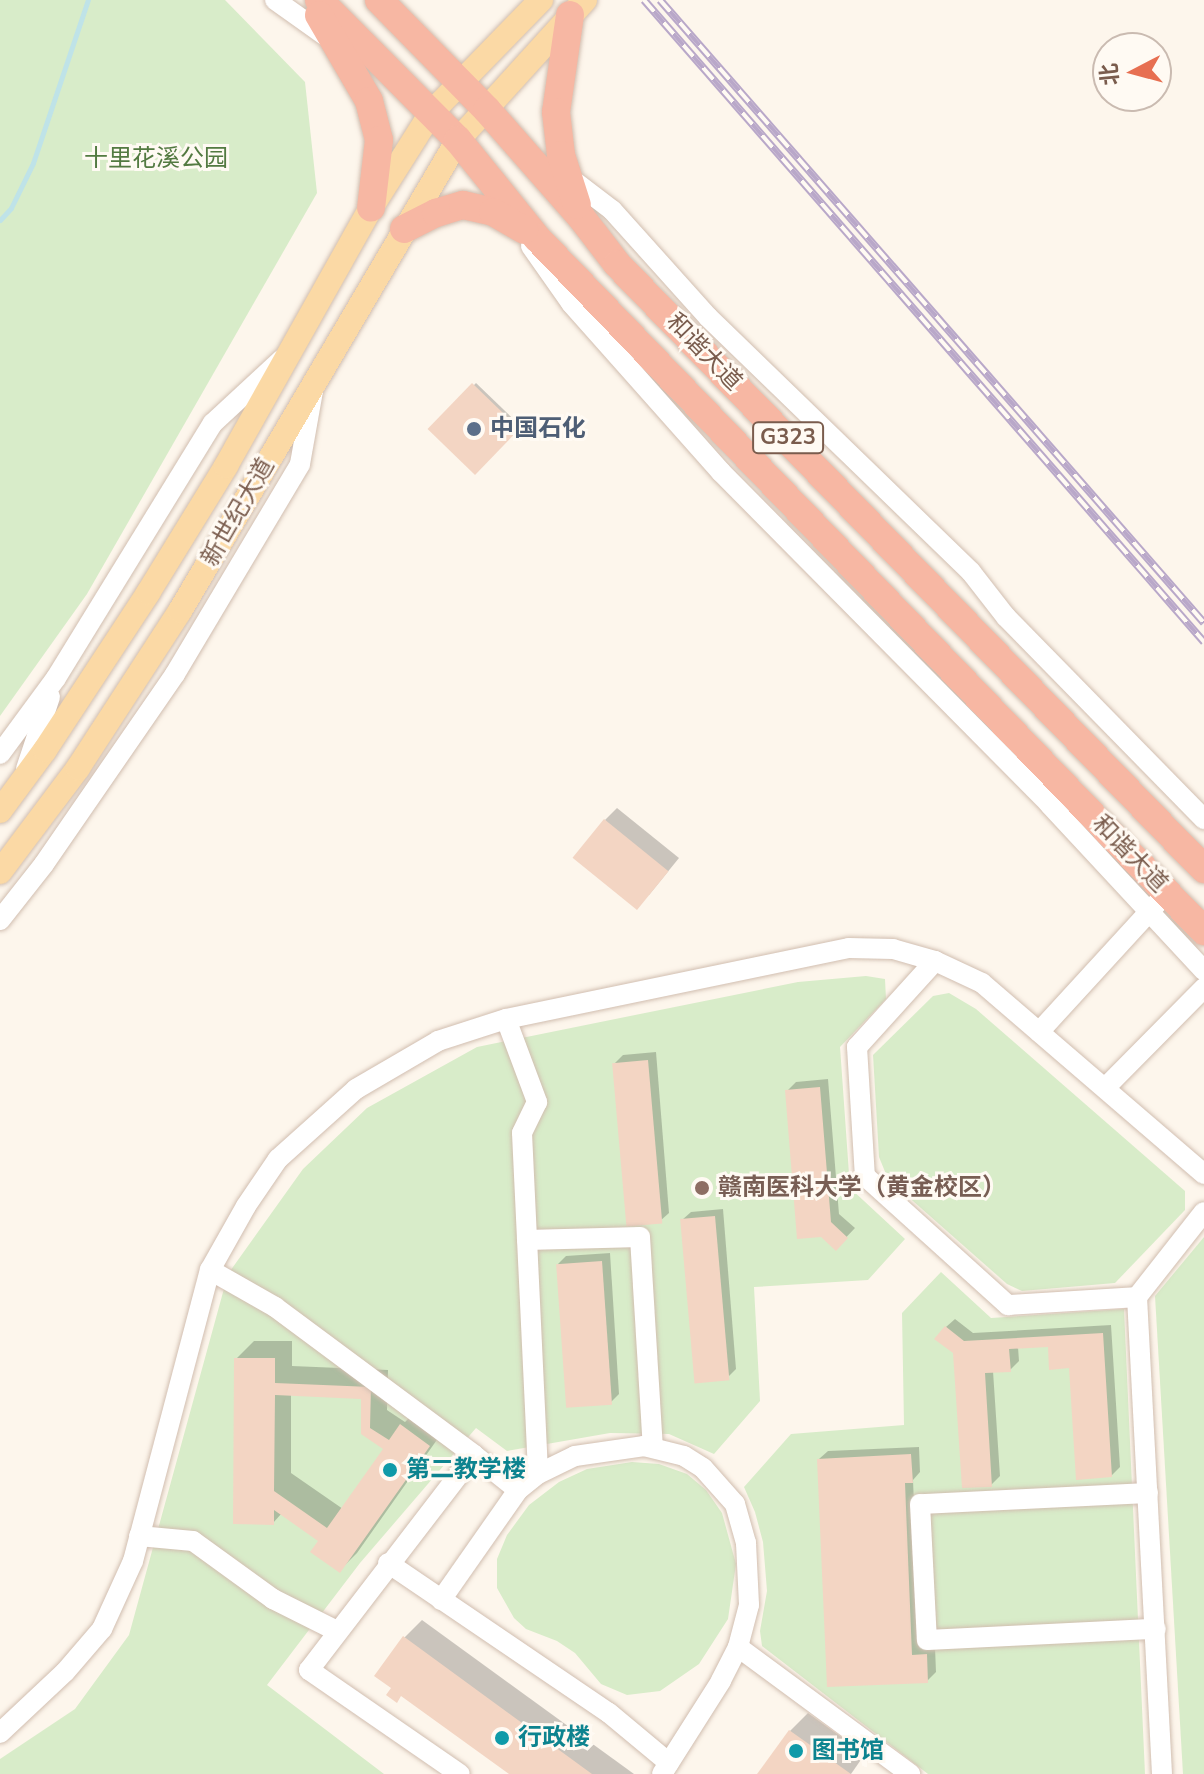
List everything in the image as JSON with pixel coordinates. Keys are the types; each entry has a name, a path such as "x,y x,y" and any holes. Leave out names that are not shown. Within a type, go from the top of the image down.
{"highway":[{"path":"311,0 369,101 379,140 371,208"},
{"name":"G323","path":"319,0 431,113"},
{"name":"和谐大道","path":"379,0 487,110 581,217 617,264 1204,869"},
{"path":"578,7 556,112 561,155 581,217"},
{"name":"和谐大道","path":"431,113 458,140 527,232 1158,902 1204,931"},
{"path":"404,229 436,213 463,205 493,212 527,232"}],"main road":[{"name":"新世纪大道","path":"0,811 148,593 226,466 284,357 371,208 431,113 541,0"},
{"name":"新世纪大道","path":"0,872 106,728 180,611 458,140 578,7"}],"street":[{"path":"275,0 431,113"},
{"path":"394,0 460,81"},
{"path":"487,110 612,210 708,317 971,572 1006,617 1204,819"},
{"path":"0,754 56,678 213,423 284,357"},
{"path":"0,920 44,864 175,674 300,464 316,377"},
{"path":"106,728 175,674"},
{"path":"23,781 56,678"},
{"path":"1039,1032 1158,902 1204,971"},
{"path":"0,1733 65,1672 102,1629 133,1561 210,1270 278,1159 356,1089 438,1041 506,1019 849,948 893,949 935,961 982,983 1204,1174"},
{"path":"935,961 857,1047 865,1176 1008,1305 1137,1297"},
{"path":"1105,1088 1204,988"},
{"path":"506,1019 537,1102 522,1133 538,1474"},
{"path":"1162,1774 1137,1297 1204,1212"},
{"path":"527,1240 640,1237 653,1447"},
{"path":"210,1270 275,1307 518,1490"},
{"path":"388,1563 441,1600 609,1713 666,1769 704,1713 738,1647 749,1605 750,1575 746,1543 735,1504 703,1468 684,1456 653,1447 609,1449 575,1456 538,1474 518,1490 441,1600"},
{"path":"460,1774 309,1670 388,1563 474,1455"},
{"path":"1148,1493 920,1504 927,1640 1156,1629"},
{"path":"139,1536 193,1541 273,1599 337,1631"},
{"path":"738,1647 910,1774"}],"green space":[{"name":"十里花溪公园","path":"0,0 225,0 305,82 317,193 87,594 0,716"},
{"path":"866,976 885,979 886,999 840,1047 850,1188 905,1239 868,1280 754,1287 760,1401 714,1454 669,1434 610,1433 507,1451 476,1428 360,1563 267,1685 384,1774 0,1774 0,1759 75,1709 129,1635 228,1274 303,1169 367,1108 477,1047 798,982"},
{"path":"949,993 976,1009 1185,1191 1185,1210 1115,1283 1022,1291 1007,1284 888,1179 879,1157 873,1055 933,996"},
{"path":"1204,1237 1204,1774 1183,1774 1155,1296"},
{"path":"941,1272 991,1318 1124,1309 1145,1774 928,1774 762,1646 760,1631 767,1591 763,1542 744,1487 791,1434 904,1425 902,1313"},
{"path":"632,1462 659,1464 687,1474 706,1490 722,1513 736,1564 728,1619 699,1664 660,1691 627,1695 601,1684 575,1653 557,1641 526,1629 514,1618 497,1588 497,1559 507,1535 529,1505 559,1482 587,1469"}],"building":[{"name":"中国石化","path":"472,383 519,429 475,475 428,429"},
{"path":"604,819 669,871 637,910 573,858"},
{"path":"648,1060 662,1223 626,1227 612,1063"},
{"path":"820,1087 831,1222 848,1238 836,1251 821,1237 797,1239 785,1090"},
{"path":"715,1216 729,1380 695,1383 680,1219"},
{"path":"602,1261 612,1405 566,1408 556,1264"},
{"path":"945,1326 964,1341 1103,1333 1112,1477 1076,1480 1069,1368 1049,1370 1048,1347 1009,1349 1011,1372 985,1373 992,1487 962,1488 953,1353 934,1339"},
{"name":"第二教学楼","path":"234,1358 275,1358 275,1383 371,1387 370,1428 389,1440 400,1424 430,1446 340,1573 310,1552 318,1541 274,1510 274,1525 233,1524","holes":["275,1395 361,1399 361,1434 383,1449 327,1528 274,1491"]},
{"path":"911,1454 913,1483 905,1483 912,1655 927,1654 928,1683 827,1687 817,1459"},
{"name":"行政楼","path":"403,1636 592,1774 509,1774 401,1696 397,1703 386,1695 391,1688 374,1676"},
{"name":"图书馆","path":"789,1730 851,1774 757,1774"}],"waterway":[{"path":"0,220 11,208 33,163 88,0"}],"railway":[{"path":"644,0 1204,642"},
{"path":"660,0 1204,623"}],"place":[{"name":"中国石化","path":"474,429"},
{"name":"赣南医科大学（黄金校区）","path":"702,1188"},
{"name":"第二教学楼","path":"390,1470"},
{"name":"行政楼","path":"502,1738"},
{"name":"图书馆","path":"796,1751"}]}
